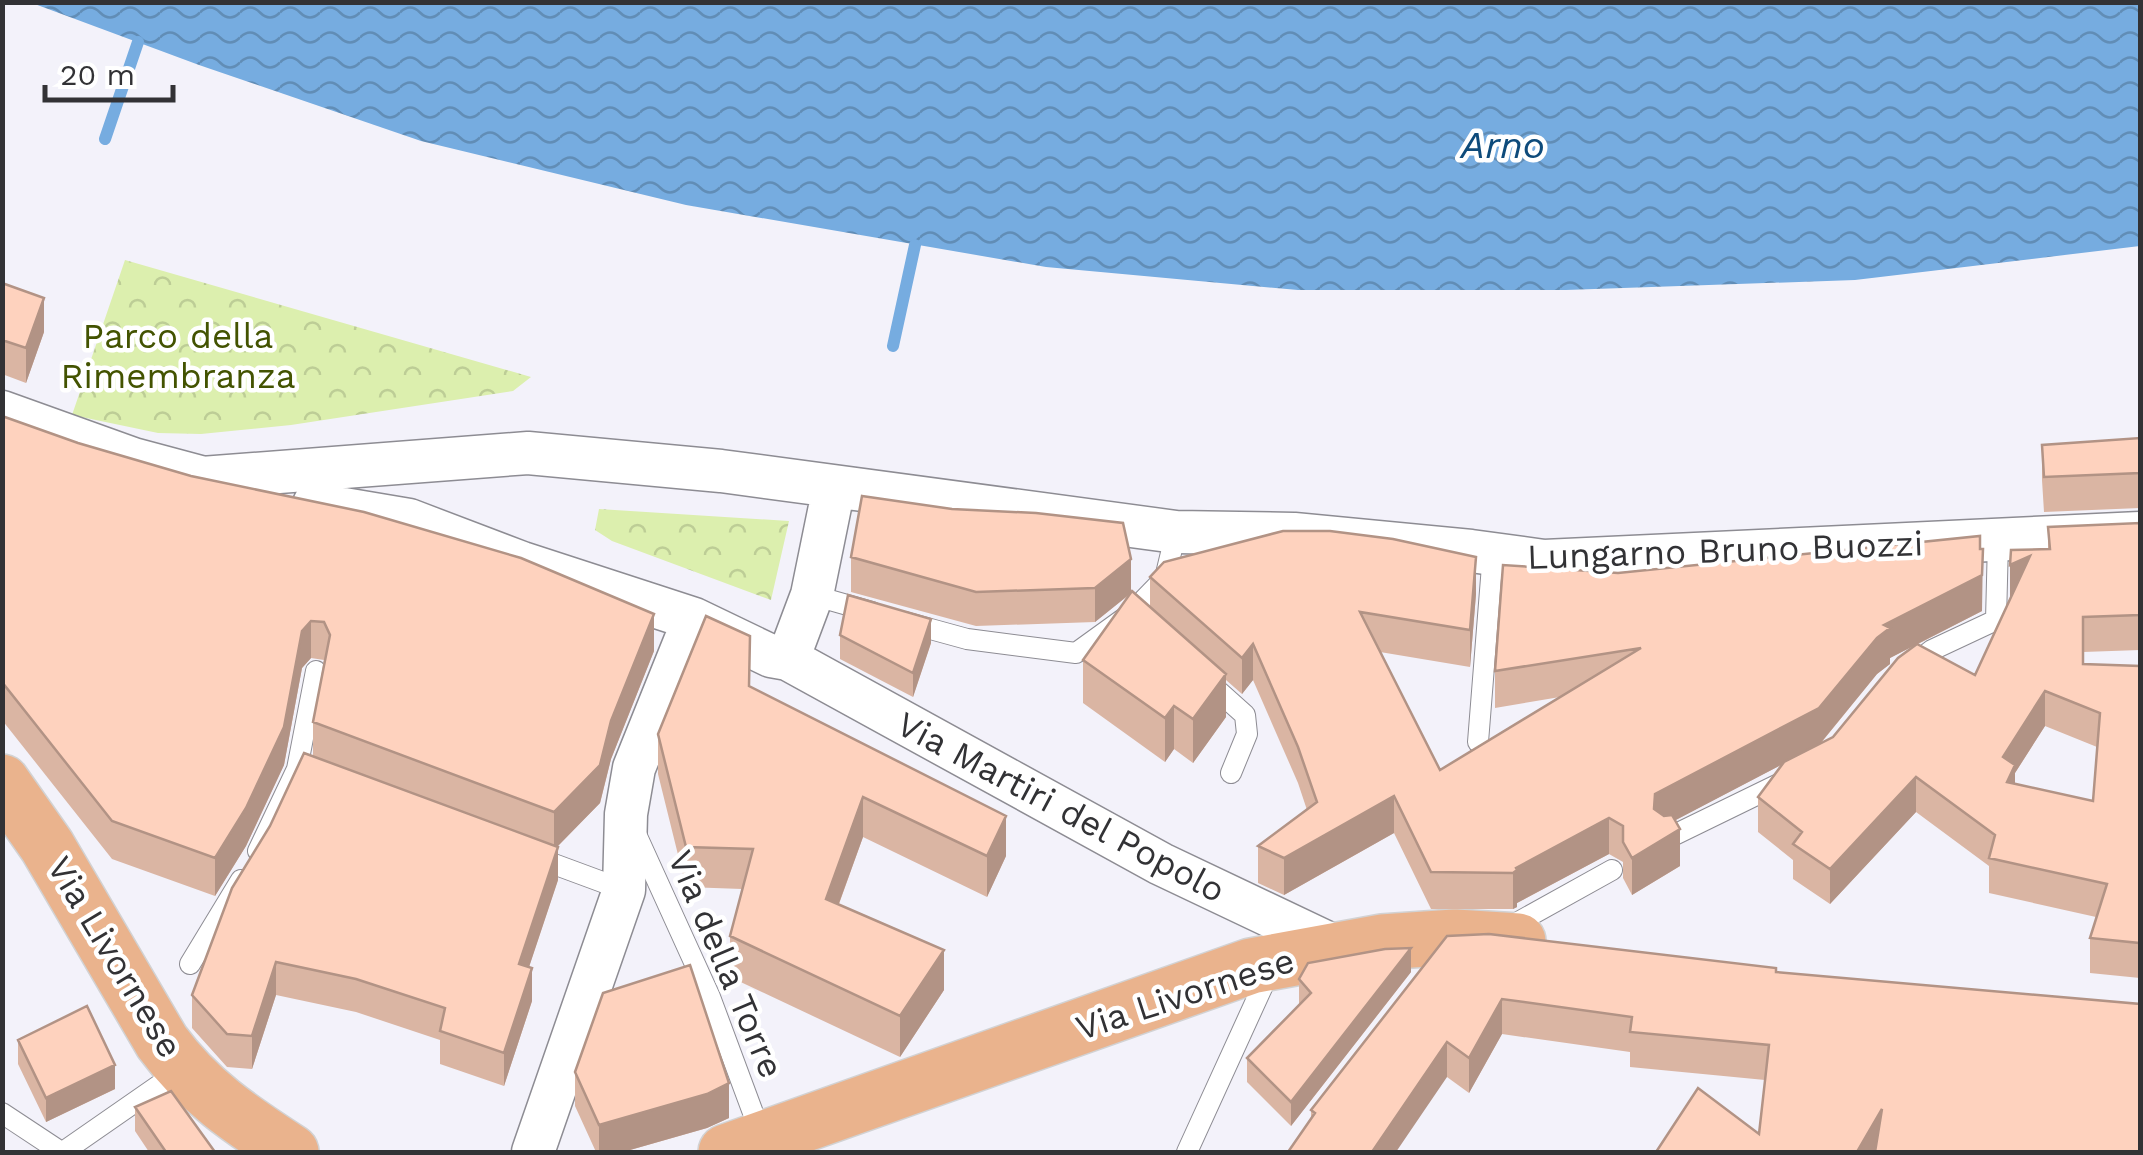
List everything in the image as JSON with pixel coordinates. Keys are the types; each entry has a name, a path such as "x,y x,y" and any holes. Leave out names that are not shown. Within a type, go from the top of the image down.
{"main road":[{"name":"Via Livornese","path":"2,782 47,846 162,1042 182,1069 222,1108 291,1152"},
{"name":"Via Livornese","path":"744,1146 1232,973 1274,962 1338,948 1566,947"}],"street":[{"name":"Via Martiri del Popolo","path":"2,412 133,459 202,478 327,507 409,520 522,563 694,619 771,656 788,659 1161,864 1338,948"},
{"name":"Lungarno Bruno Buozzi","path":"202,478 528,452 721,471 1176,532 1294,534 1544,561 2140,533"},
{"path":"788,659 812,595 834,488"},
{"path":"533,1152 624,890 626,814 634,768 694,619"}],"lane":[{"path":"812,595 966,639 1076,653 1137,621 1166,578 1176,532"},
{"path":"1888,684 1932,650 1996,620 1998,541"},
{"path":"1478,742 1493,553"},
{"path":"1188,665 1245,715 1247,734 1231,774"},
{"path":"190,964 306,772 316,671"},
{"path":"1666,839 1805,771"},
{"name":"Via della Torre","path":"626,814 710,998 744,1146"},
{"path":"515,849 624,890"},
{"path":"1460,946 1612,870"},
{"path":"1186,1152 1274,962"},
{"path":"2,1113 62,1152 182,1069"}],"green space":[{"name":"Parco della Rimembranza","path":"125,260 531,377 513,391 291,425 201,434 158,433 72,415"},
{"path":"599,509 789,521 771,600 612,541 595,530"}],"water":[{"name":"Arno","path":"32,3 2140,3 2140,246 1855,280 1566,290 1298,290 1046,267 686,205 421,141"}],"building":[{"path":"2,283 44,298 26,348 2,340"},
{"path":"2,416 191,476 364,512 521,558 654,614 611,721 600,765 554,812 313,722 330,635 324,622 311,621 302,631 284,727 246,808 215,858 112,821 2,682"},
{"path":"2140,438 2140,473 2044,477 2042,445"},
{"path":"862,496 952,509 1123,523 1131,559 1095,588 976,592 851,557"},
{"path":"2140,523 2140,615 2083,617 2083,664 2140,666 2140,943 2090,938 2107,884 1989,858 1995,835 1916,777 1830,869 1793,844 1802,832 1758,797 1784,762 1833,737 1898,658 1917,644 1975,675 2030,556 2010,565 2011,550 2050,549 2048,527","holes":["2045,691 2100,713 2093,801 2007,782 2015,765 2003,757"]},
{"path":"1283,531 1330,531 1393,539 1476,557 1470,630 1360,612 1440,770 1641,648 1495,671 1503,565 1618,573 1980,536 1982,575 1884,625 1890,628 1877,638 1819,708 1655,794 1654,809 1664,816 1672,815 1680,829 1632,858 1623,842 1623,826 1609,818 1513,873 1431,872 1394,796 1284,858 1258,846 1317,802 1298,747 1253,644 1242,658 1150,577 1164,562"},
{"path":"1132,591 1226,674 1193,719 1174,706 1165,718 1083,660"},
{"path":"848,595 931,619 913,673 840,635"},
{"path":"706,616 750,636 749,686 1006,816 987,856 863,797 826,899 944,950 900,1016 730,936 753,849 686,847 658,734"},
{"path":"304,753 558,847 519,964 532,968 504,1053 440,1031 445,1008 356,979 276,962 252,1036 227,1034 192,995 232,888 270,826"},
{"path":"1489,934 1776,968 1776,972 2140,1004 2140,1152 1875,1152 1882,1109 1857,1152 1656,1152 1698,1088 1759,1134 1769,1045 1630,1032 1632,1017 1502,999 1469,1058 1447,1042 1372,1152 1288,1152 1315,1113 1311,1110 1447,936"},
{"path":"1411,948 1291,1102 1247,1058 1311,993 1299,979 1308,963"},
{"path":"690,965 729,1083 707,1094 599,1125 575,1072 603,993"},
{"path":"87,1006 115,1065 46,1098 18,1040"},
{"path":"171,1091 215,1152 166,1152 135,1107"}],"waterway":[{"path":"105,139 138,42"},
{"path":"893,346 915,245"}]}
